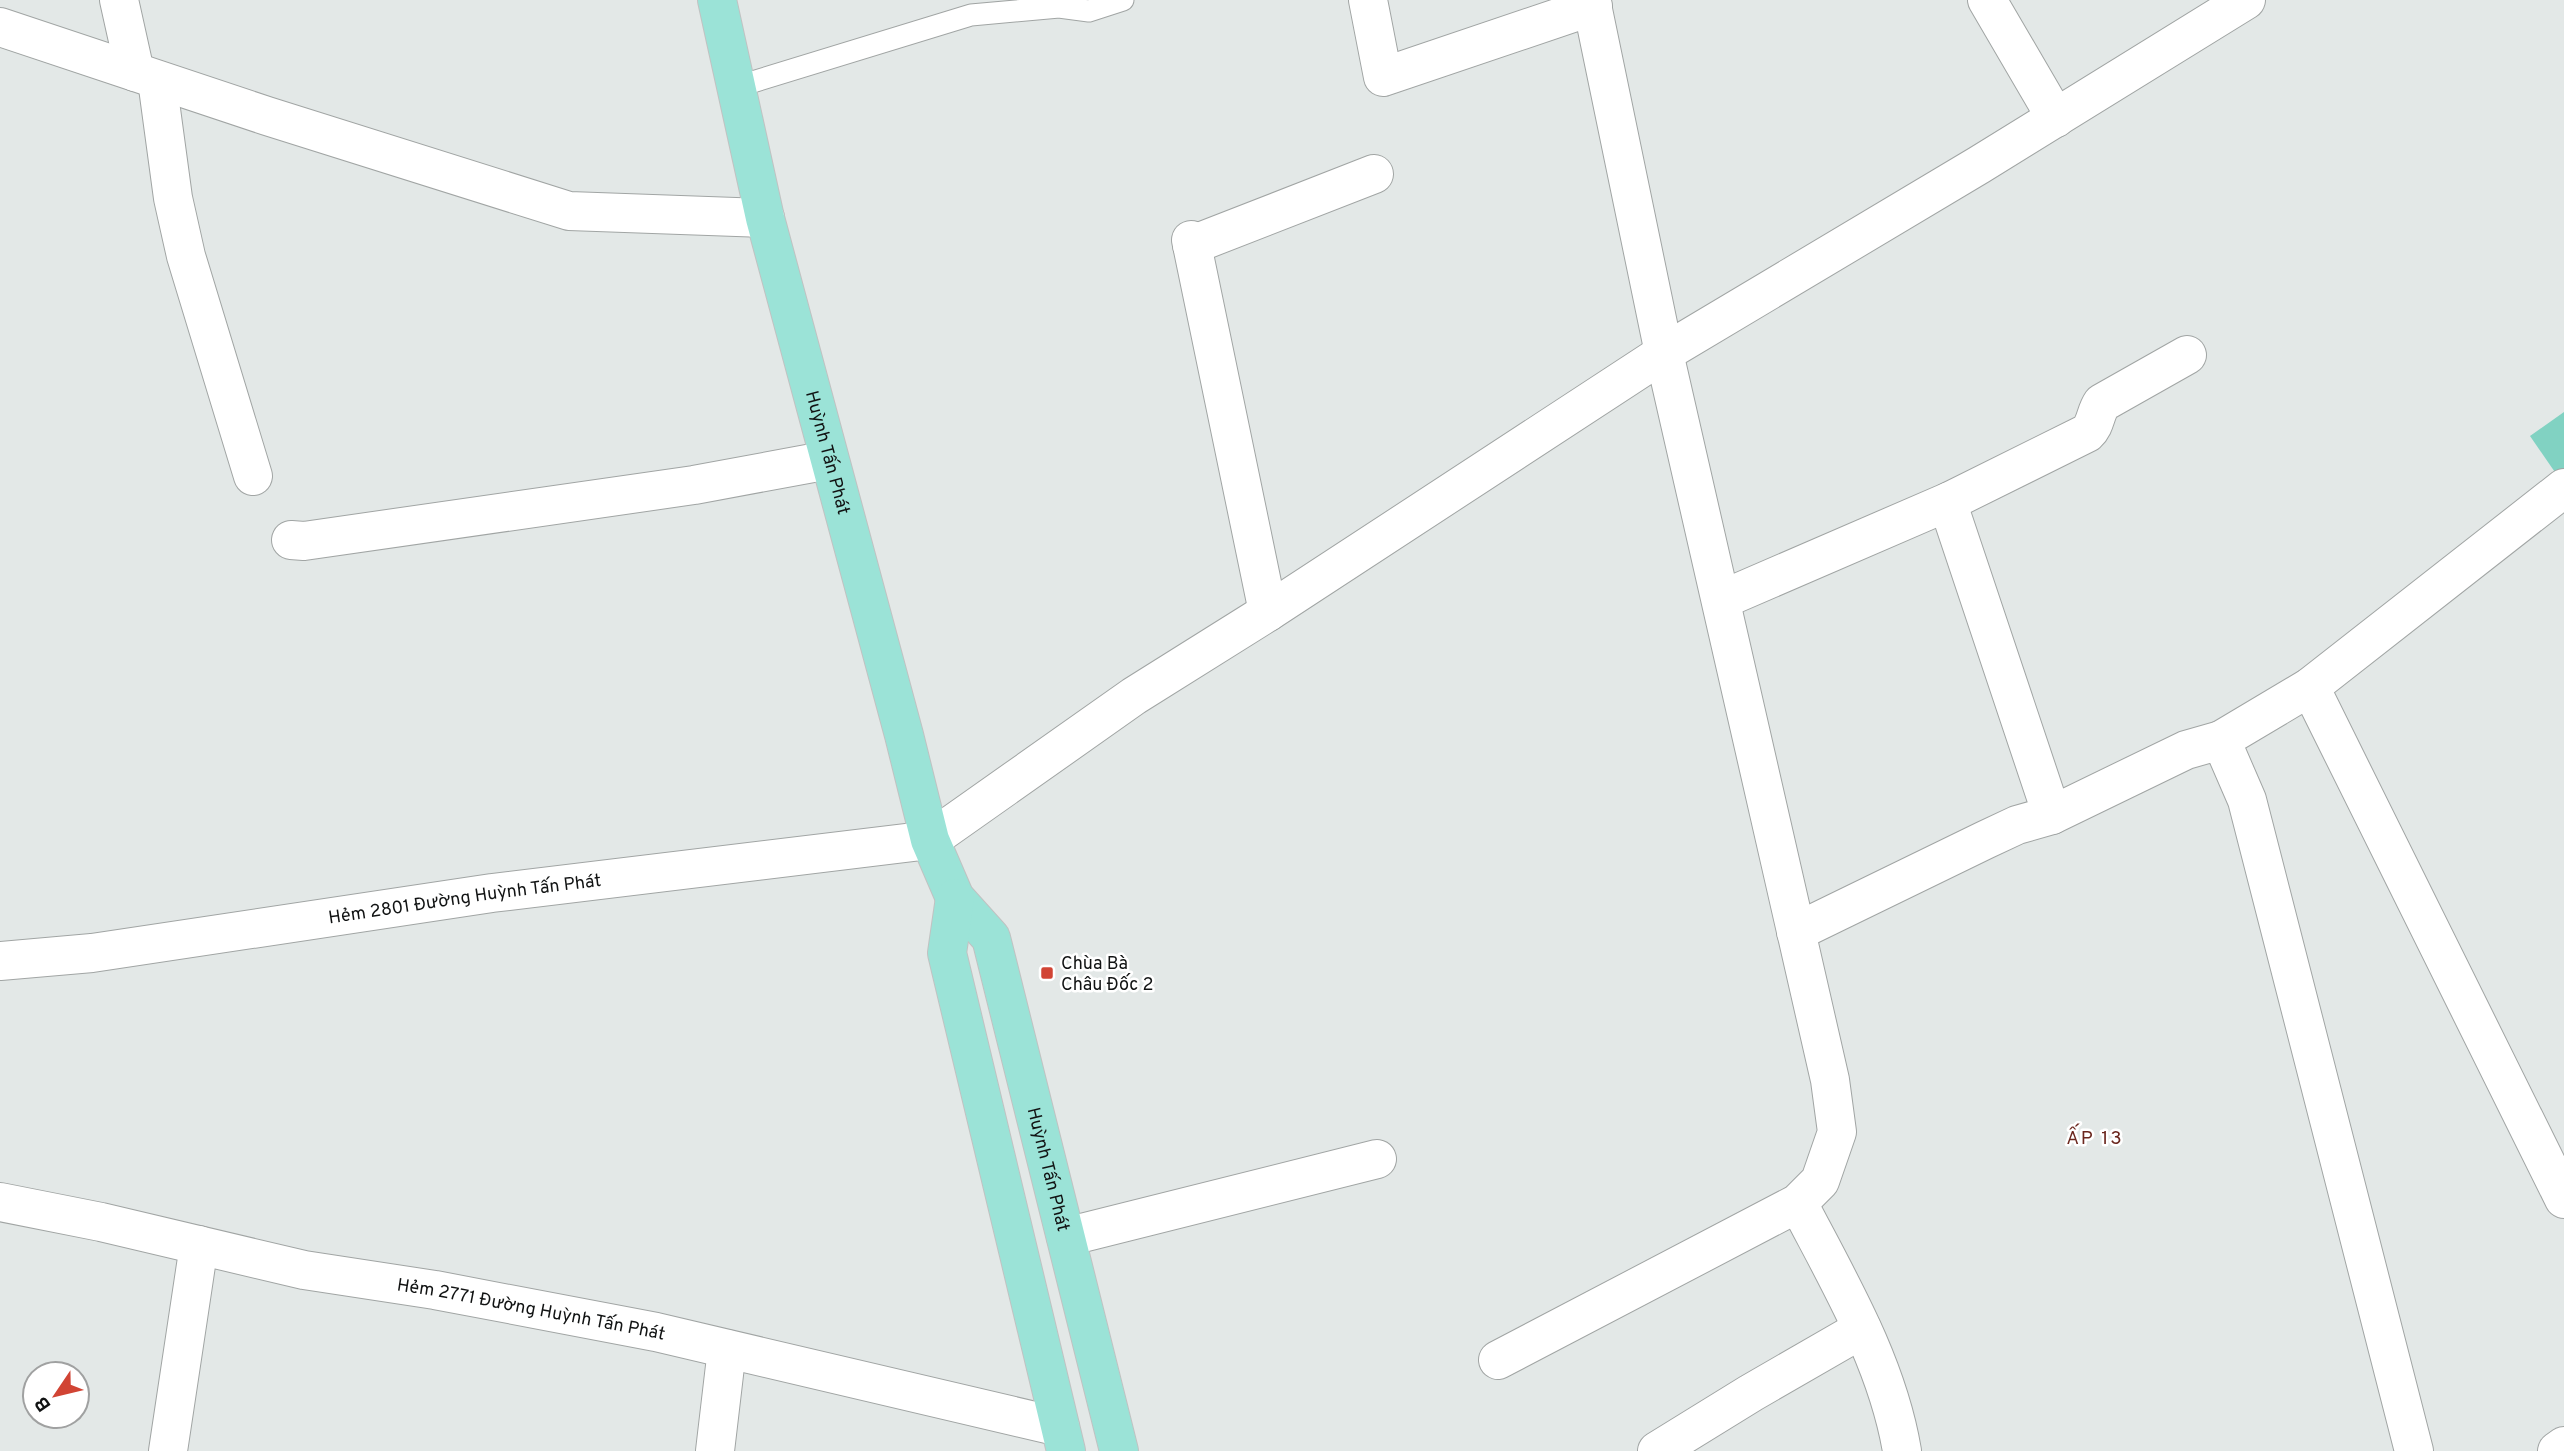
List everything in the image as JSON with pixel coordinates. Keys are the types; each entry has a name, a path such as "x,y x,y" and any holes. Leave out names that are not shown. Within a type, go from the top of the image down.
{"main road":[{"name":"Huỳnh Tấn Phát","path":"717,0 765,218 930,840 955,898 991,938 1119,1451"},
{"path":"955,898 947,953 1063,1439"}],"street":[{"path":"119,0 146,76 186,256 253,476"},
{"path":"1368,0 1383,77 1592,3 1664,354 1830,1080 1837,1132 1820,1181 1798,1203 1498,1360"},
{"path":"1987,0 2056,118"},
{"path":"930,840 1134,696 1664,354 2246,0"},
{"path":"0,27 569,211 765,218"},
{"path":"1268,612 1192,243 1374,174"},
{"path":"1721,600 1950,501 2087,433 2093,426 2102,403 2187,355"},
{"path":"291,540 304,541 395,530 694,485 829,460"},
{"path":"1796,932 1985,839 2017,825 2052,815 2186,750 2221,740 2310,687 2564,488"},
{"path":"1950,501 1952,516 2052,815"},
{"path":"2310,687 2564,1199"},
{"path":"2221,740 2247,800 2414,1451"},
{"name":"Hẻm 2801 Đường Huỳnh Tấn Phát","path":"0,961 92,953 492,893 930,840"},
{"path":"1066,1237 1377,1159"},
{"name":"Hẻm 2771 Đường Huỳnh Tấn Phát","path":"0,1202 101,1222 303,1270 435,1290 656,1332 1063,1439"},
{"path":"1798,1203 1878,1364 1898,1427 1902,1451"},
{"path":"167,1451 199,1245"},
{"path":"1657,1451 1862,1329"},
{"path":"715,1451 727,1349"},
{"path":"2557,1451 2564,1446"}],"lane":[{"path":"736,87 971,15 1059,6 1089,11 1123,0"}],"building":[{"path":"2564,412 2564,474 2559,478 2530,436"}],"place":[{"name":"Chùa Bà Châu Đốc 2","path":"1047,973"}],"district":[{"name":"ẤP 13","path":"2095,1137"}]}
